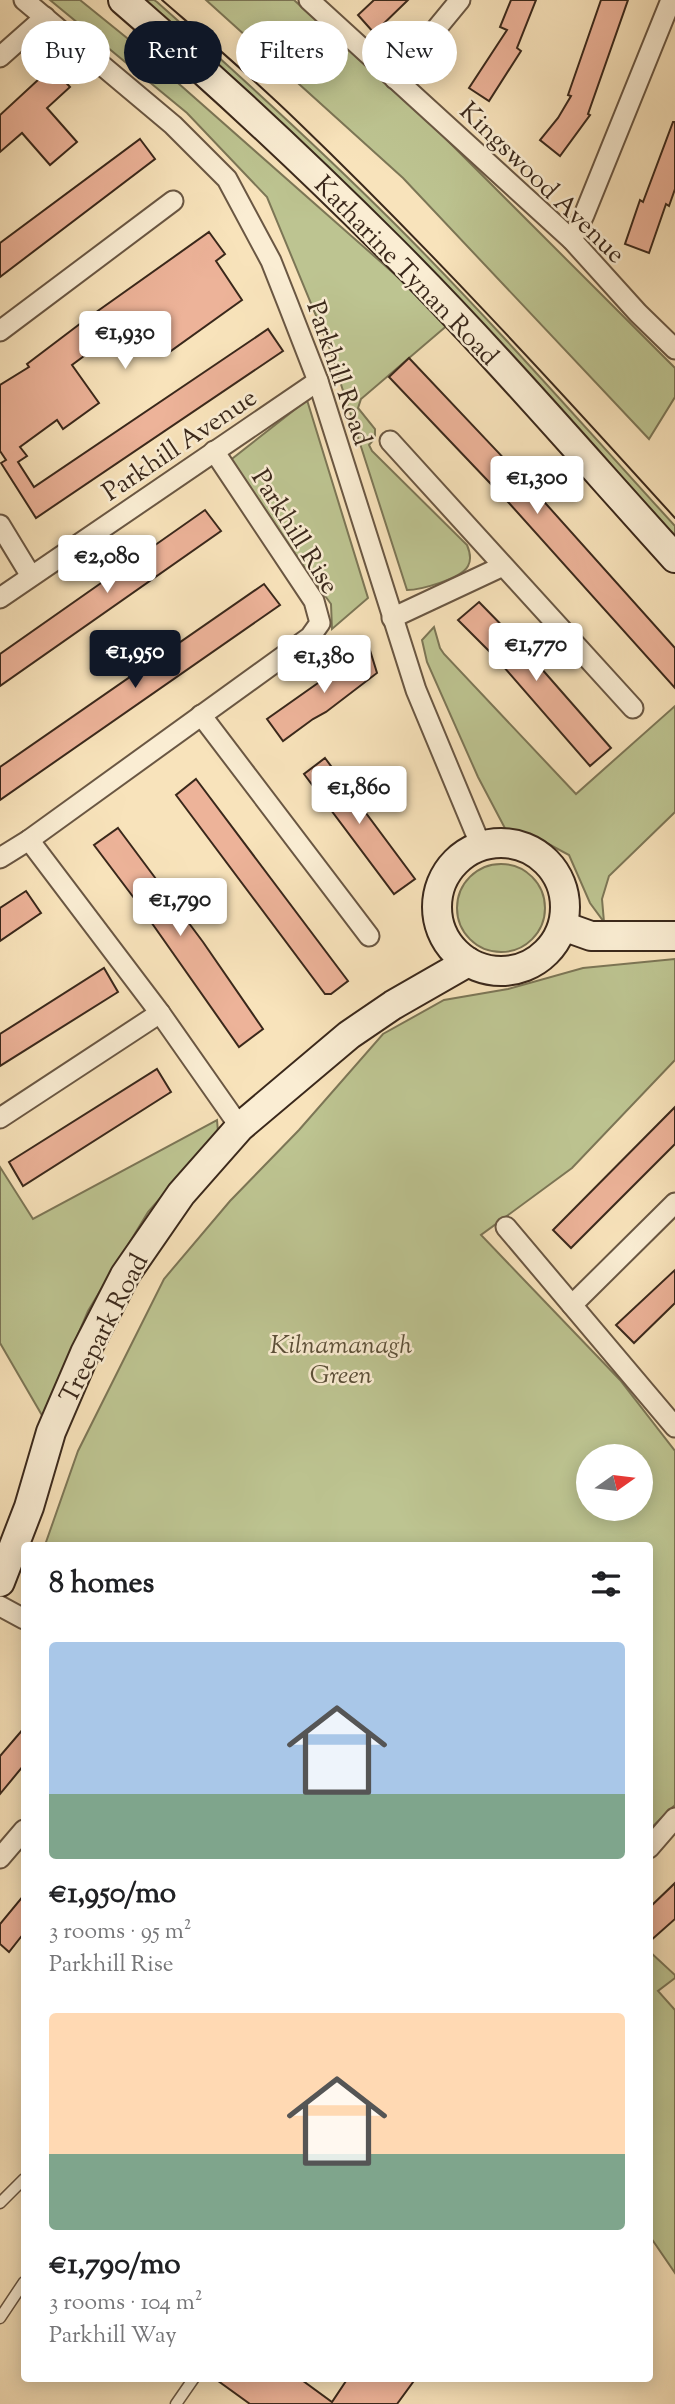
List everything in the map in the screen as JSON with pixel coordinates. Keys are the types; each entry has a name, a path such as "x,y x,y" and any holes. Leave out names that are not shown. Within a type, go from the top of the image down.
{"street":[{"name":"Parkhill Road","path":"24,0 173,125 227,179 271,261 318,381 416,690 481,846"},
{"name":"Katharine Tynan Road","path":"123,0 184,53 392,251 478,341 675,558"},
{"name":"Kingswood Avenue","path":"309,0 362,49"},
{"path":"443,21 460,0"},
{"path":"572,240 671,0"},
{"path":"0,58 45,17"},
{"name":"Kingswood Avenue","path":"400,84 572,240 638,313 675,349"},
{"path":"0,331 173,201"},
{"name":"Parkhill Avenue","path":"0,598 318,381"},
{"path":"390,441 633,708"},
{"name":"Parkhill Rise","path":"0,858 29,840 310,637 320,623 314,601 214,451"},
{"path":"0,525 31,576"},
{"path":"392,618 503,566"},
{"path":"201,715 369,936"},
{"path":"29,840 159,1013 240,1127"},
{"path":"514,844 531,850 547,861 563,889 565,914 557,939 548,951 533,963 514,970 496,971 468,962 454,950 443,934 438,916 440,888 452,867 465,854 481,846 514,844"},
{"path":"562,926 591,936 675,936"},
{"name":"Treepark Road","path":"0,1582 29,1507 51,1432 85,1353 125,1275 180,1194 240,1127 349,1035 393,1005 468,962"},
{"path":"0,1118 159,1013"},
{"path":"572,1305 675,1203"},
{"path":"506,1227 675,1427"},
{"path":"0,1606 21,1617"},
{"path":"653,1843 675,1818"},
{"path":"0,1858 21,1834"}],"lane":[{"path":"0,2203 21,2182"},
{"path":"0,2318 21,2286"},
{"path":"176,2404 191,2382"}],"green space":[{"path":"50,0 80,0 106,21 75,21"},
{"path":"139,0 154,0 178,21 160,21"},
{"path":"206,0 294,0 317,21 236,21 236,27"},
{"path":"110,24 124,36 124,61 110,49"},
{"path":"348,49 362,62 362,84 386,84 438,131 675,368 675,397 649,439 403,178 299,84 348,84"},
{"path":"222,61 236,74 236,84 247,84 336,166 430,260 675,526 675,538 222,83"},
{"path":"152,84 179,84 450,323 361,399 358,408 375,429 375,438 369,445 372,451 467,545 470,561 464,571 440,583 407,590 329,347 267,197 187,113"},
{"path":"307,400 368,598 332,629 331,604 228,462"},
{"path":"434,627 444,654 576,794 675,706 675,812 609,876 602,899 604,922 590,903 569,855 532,835 508,834 478,777 427,662 422,640"},
{"path":"501,864 518,868 532,877 541,891 545,908 541,925 532,939 518,948 501,952 484,948 470,939 461,925 457,908 461,891 470,877 484,868"},
{"name":"Kilnamanagh Green","path":"675,959 675,1060 572,1168 481,1235 620,1380 675,1451 675,1805 653,1826 653,1542 46,1542 78,1451 164,1279 230,1201 299,1130 383,1034 444,1000 508,989 583,968"},
{"path":"217,1120 218,1132 148,1212 88,1311 43,1417 0,1343 0,1167 33,1219"},
{"path":"653,1955 675,1975 675,1978 658,1991 675,2010 675,2273 653,2241"}],"building":[{"path":"374,0 408,0 386,21 363,21 358,15"},
{"path":"511,0 536,0 517,48 521,51 489,101 469,88 507,30 500,27"},
{"path":"601,0 628,0 588,114 590,115 560,156 540,140 571,96 568,95"},
{"path":"34,84 67,84 70,87 47,108 77,142 50,165 22,133 0,152 0,115"},
{"path":"673,122 675,189 669,206 666,204 649,253 625,244 640,200 643,202"},
{"path":"140,139 155,159 0,277 0,243"},
{"path":"209,232 225,254 216,261 242,300 168,353 142,315 127,324 72,365 99,403 63,429 57,420 20,447 27,456 18,462 34,487 268,329 283,351 36,518 1,463 6,460 0,451 0,385 29,367 27,364 85,320"},
{"path":"409,358 530,486 675,648 675,688 509,503 389,377"},
{"path":"205,510 221,531 0,686 0,654"},
{"path":"264,584 280,605 0,800 0,767"},
{"path":"479,602 519,643 611,748 590,766 496,658 458,620"},
{"path":"369,647 377,673 283,741 267,719"},
{"path":"325,758 415,879 394,894 304,774"},
{"path":"196,779 348,981 331,994 325,994 176,795"},
{"path":"118,828 203,942 263,1029 239,1047 94,845"},
{"path":"26,891 41,913 0,941 0,908"},
{"path":"104,968 118,992 0,1066 0,1034"},
{"path":"157,1069 171,1092 23,1186 9,1162"},
{"path":"675,1107 675,1144 571,1248 553,1230"},
{"path":"675,1270 675,1303 634,1343 616,1325"},
{"path":"21,1732 21,1769 0,1794 0,1756"},
{"path":"675,1883 675,1919 653,1938 653,1904"},
{"path":"21,1899 21,1937 9,1952 0,1944 0,1924"},
{"path":"220,2382 304,2382 332,2402 345,2382 413,2382 397,2404 250,2404"}],"tram line":[{"path":"162,0 281,105 394,217 536,366 675,518"}]}
